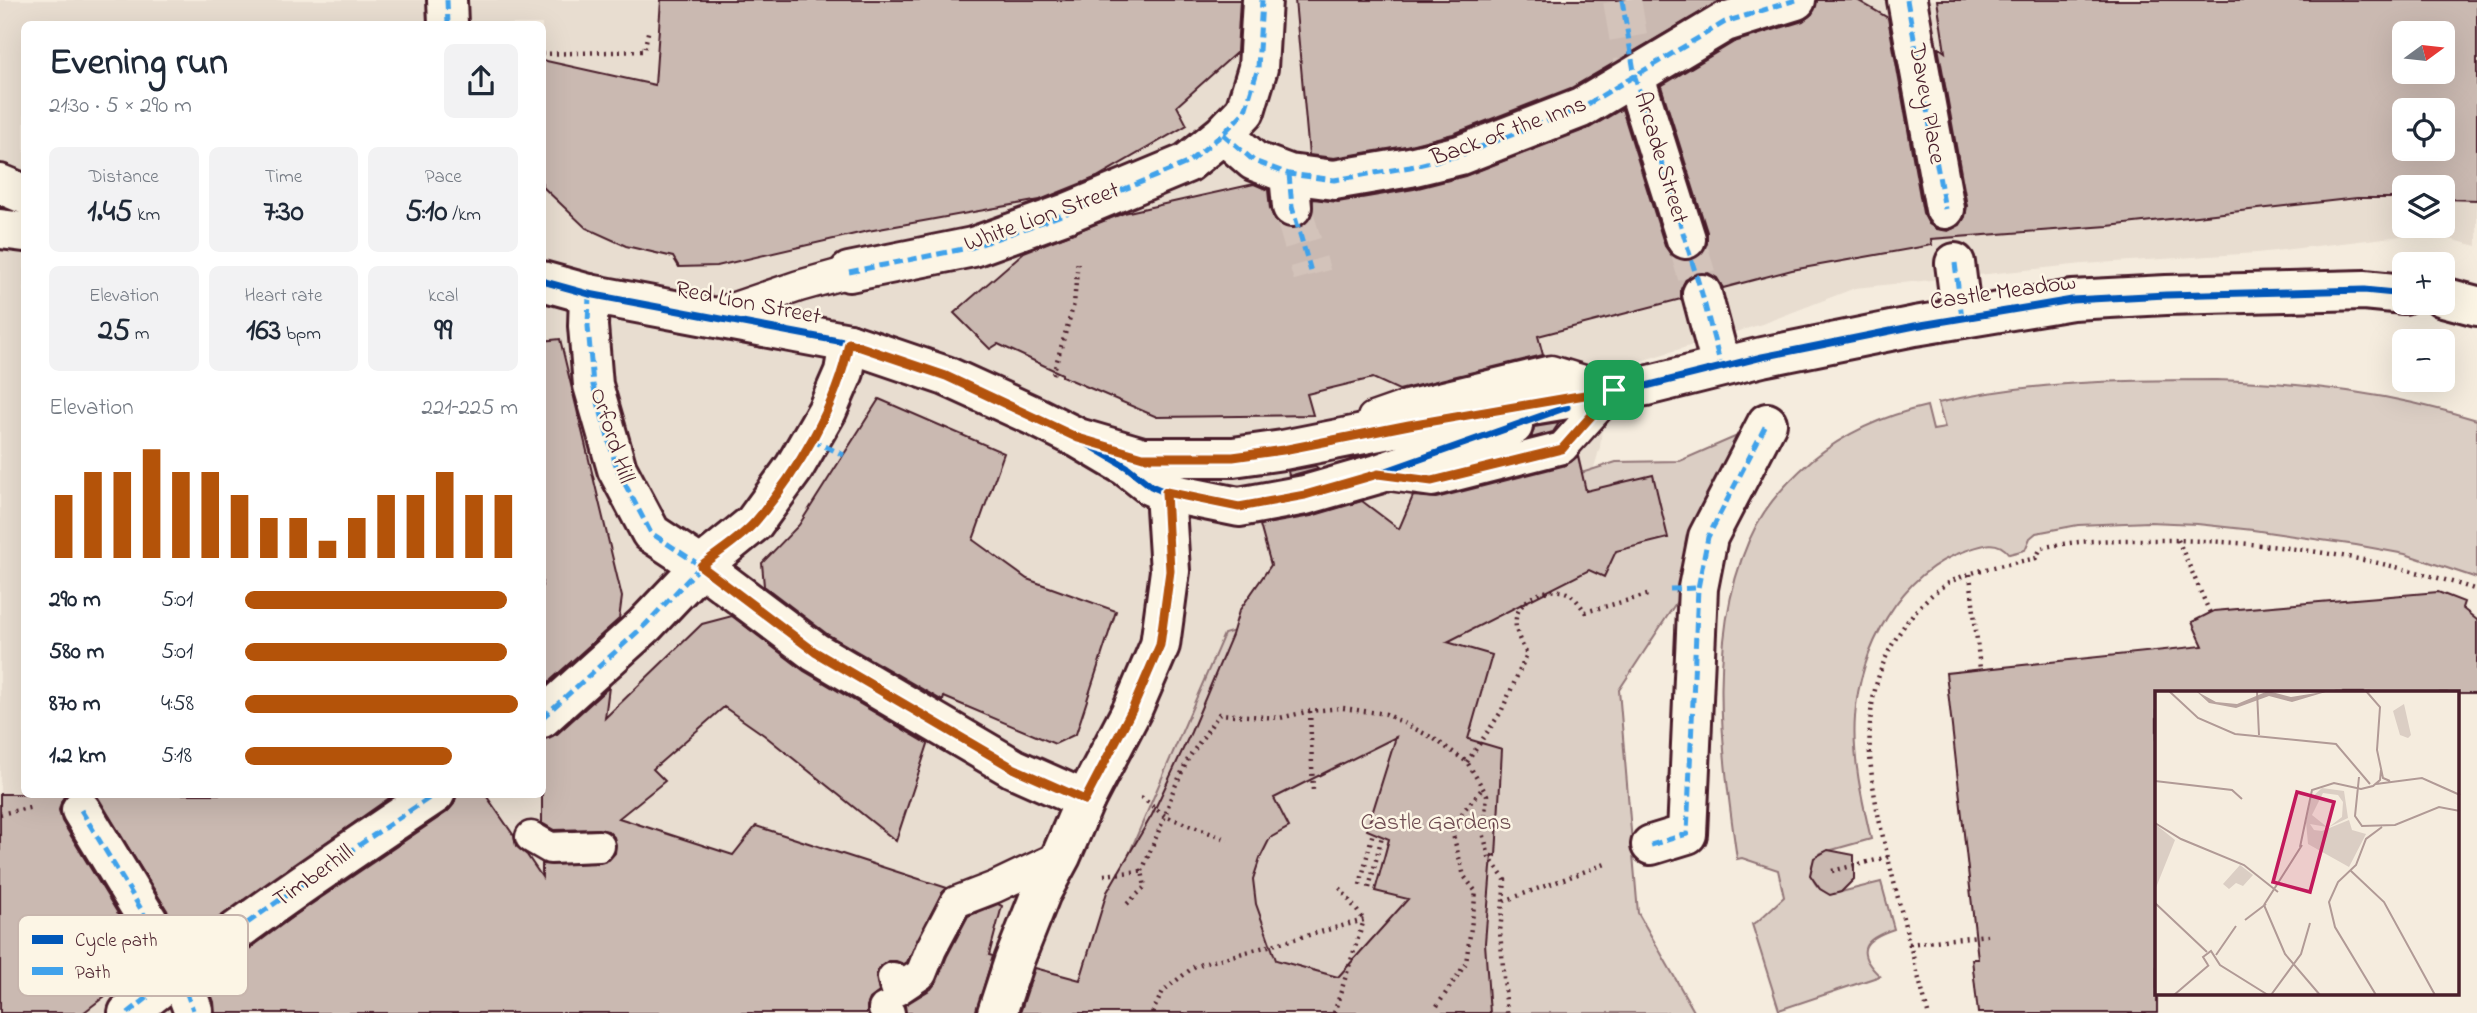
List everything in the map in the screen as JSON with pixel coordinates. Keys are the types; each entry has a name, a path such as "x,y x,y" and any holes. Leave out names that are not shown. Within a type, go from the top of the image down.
{"street":[{"path":"447,0 448,21"},
{"name":"White Lion Street","path":"849,272 973,247 1066,213 1187,163 1223,134 1245,111 1258,68 1262,0"},
{"name":"Back of the Inns","path":"1223,134 1291,190 1410,167 1460,155 1581,108 1725,22 1796,0"},
{"name":"Davey Place","path":"1907,0 1945,209"},
{"name":"Arcade Street","path":"1635,77 1686,239"},
{"path":"0,184 21,193"},
{"path":"0,229 21,232"},
{"path":"1955,263 1962,318"},
{"name":"Red Lion Street","path":"546,282 589,295 849,343 946,376 1078,438 1127,467 1151,486 1166,492"},
{"name":"Castle Meadow","path":"1078,438 1143,457 1233,457 1646,386 1721,366 1901,328 2072,300 2364,290 2392,293"},
{"path":"1703,294 1721,366"},
{"name":"Orford Hill","path":"589,295 588,326 593,385 617,469 651,533 701,566 815,652 1013,768 1085,800"},
{"path":"2455,301 2477,306"},
{"path":"546,714 645,625 701,566 754,523 794,468 827,411 844,372 849,343"},
{"name":"Castle Meadow","path":"1166,492 1239,507 1305,495 1378,474 1614,390"},
{"path":"1651,845 1687,834 1684,588 1767,423"},
{"path":"997,1013 1041,892 1132,710 1160,645 1170,571 1166,492"},
{"name":"Timberhill","path":"248,923 429,798"},
{"path":"81,810 145,915"},
{"name":"Timberhill","path":"128,1013 149,996"},
{"path":"188,996 193,1010"}],"lane":[{"name":"White Lion Street","path":"711,316 849,272"},
{"path":"531,837 550,848 598,846"},
{"path":"893,978 897,990 921,974 956,902 1060,856"}],"path":[{"path":"546,54 644,51 649,28"},
{"path":"1053,373 1074,304 1078,276 1079,261 1066,213"},
{"path":"1928,1013 1877,809 1870,762 1869,717 1874,686 1882,664 1909,617 1945,585 1970,574 2036,558 2042,548 2060,544 2106,540 2178,540 2288,549 2347,558 2427,575 2477,590"},
{"path":"2178,540 2210,613"},
{"path":"1970,574 1980,670"},
{"path":"1466,762 1501,712 1527,654 1519,640 1516,616 1526,601 1544,592 1562,591 1577,600 1585,612 1684,588"},
{"path":"1127,904 1145,887 1142,871 1173,791 1188,759 1219,714 1280,718 1310,711 1343,708 1386,714 1433,738 1466,762 1488,794 1483,832 1489,857 1505,880 1500,932 1507,1013"},
{"path":"1310,711 1313,792"},
{"path":"1102,767 1165,816 1228,840"},
{"path":"1437,1006 1466,963 1476,892 1464,876 1452,831 1483,788"},
{"path":"1360,885 1373,832"},
{"path":"1369,888 1382,836"},
{"path":"1832,871 1888,857"},
{"path":"1097,876 1142,871"},
{"path":"1504,901 1589,871"},
{"path":"1340,888 1364,920"},
{"path":"1152,1013 1163,991 1195,966 1364,920"},
{"path":"1334,1013 1364,920"},
{"path":"1909,944 1987,935"}],"shaded area":[{"path":"0,0 2477,0 2477,246 2446,238 2455,238 2455,175 2392,175 2392,237 2257,253 2083,264 1855,288 1762,324 1608,371 1600,447 1524,709 1501,1013 0,1013"}],"green space":[{"path":"2216,380 2348,391 2412,403 2477,420 2477,578 2405,554 2356,545 2253,530 2149,522 2078,525 2036,533 2030,538 2025,550 2009,554 1999,546 1989,544 1942,561 1903,595 1887,617 1874,641 1858,692 1854,732 1856,763 1871,839 1821,853 1815,859 1811,871 1815,883 1833,894 1881,882 1894,929 1875,937 1869,942 1865,953 1867,960 1880,976 1779,1010 1752,924 1784,897 1778,870 1742,858 1737,859 1726,776 1722,689 1723,646 1729,603 1740,563 1757,524 1769,506 1797,474 1838,441 1866,426 1912,410 1927,406 1933,430 1945,428 1938,403 1973,396 2076,383"},
{"name":"Castle Gardens","path":"1767,423 1772,456 1619,690 1638,913 1695,1013 1068,1013 1104,912 1224,634 1307,610 1465,510 1616,462 1680,461"}],"building":[{"path":"661,0 1240,0 1237,52 1177,106 1187,125 1097,177 1040,200 868,231 717,266 679,267 673,257 626,246 586,228 546,190 546,61 655,85"},
{"path":"1295,0 1722,0 1571,88 1453,134 1406,146 1334,158 1309,155"},
{"path":"1817,0 1857,0 1888,18 1923,213 1929,224 1948,231 1960,225 1967,206 1938,47 1945,52 1937,0 2477,0 2477,200 2455,199 2455,175 2392,175 2392,198 2357,198 2108,226 1931,239 1932,245 1792,270 1723,288 1717,278 1708,273 1697,273 1686,279 1681,289 1681,299 1538,336 1543,355 1399,390 1373,378 1307,394 1313,415 1157,417 1062,376 998,344 990,349 954,313 1024,252 1124,213 1254,184 1268,190 1270,209 1275,220 1283,227 1295,229 1311,217 1313,199 1338,202 1414,189 1465,176 1589,128 1622,109 1665,246 1672,256 1681,260 1693,260 1703,253 1707,244 1707,232 1661,86 1734,42 1803,21 1812,14"},
{"path":"560,339 622,597 619,619 546,684 546,341"},
{"path":"879,399 1004,453 973,540 1027,579 1116,611 1076,734 1055,744 944,697 943,701 827,634 764,586 762,563 799,525"},
{"path":"1559,423 1553,432 1531,438 1534,427"},
{"path":"1578,456 1586,491 1653,475 1668,538 1616,551 1604,577 1589,570 1447,642 1492,655 1468,739 1502,749 1496,856 1492,855 1485,943 1490,1013 1020,1013 1035,968 1080,980 1107,892 1152,815 1191,732 1232,635 1239,611 1271,565 1260,525 1311,516 1362,501 1399,529 1413,496 1436,498 1566,465","holes":["1396,737 1367,830 1389,839 1375,891 1408,899 1338,977 1276,960 1256,904 1253,879 1270,838 1289,827 1274,798"]},
{"path":"1315,466 1318,468 1289,476 1288,471"},
{"path":"2438,592 2464,602 2462,608 2477,620 2477,693 2155,691 2157,1013 1978,1013 1972,959 1978,959 1946,673 2203,646 2192,622 2214,611"},
{"path":"732,616 804,671 928,744 896,841 764,735 724,707 653,769 665,781 619,818 733,855 756,826 947,888 941,894 907,962 904,964 888,961 880,967 876,975 879,992 870,999 867,1013 215,1013 212,996 248,996 248,950 447,812 456,798 488,798 514,836 516,846 527,855 542,877 542,864 600,863 609,860 615,853 616,845 614,837 608,831 554,830 542,823 542,798 546,798 546,738 557,734 609,687 605,718 702,624"},
{"path":"0,794 21,794 21,798 63,798 59,810 62,821 119,915 18,915 18,996 105,996 83,1013 0,1013"},
{"path":"97,798 389,798 223,915 170,915"},
{"path":"1828,850 1854,855 1854,879 1841,892 1830,895 1820,889 1810,875 1814,858"},
{"path":"998,904 1002,906 989,955 993,956 976,1013 906,1013 905,1005 931,989 937,981 968,916"}],"tunnel":[{"path":"1622,0 1635,77"},
{"path":"1292,207 1312,275"},
{"path":"1686,239 1702,294"}],"marked path":[{"path":"447,0 448,21"},
{"path":"849,272 973,247 1067,213 1187,163 1223,134 1245,111 1258,68 1262,0"},
{"path":"1622,0 1635,77 1702,294 1721,366"},
{"path":"1223,134 1254,161 1289,174 1334,180 1410,167 1460,155 1581,108 1725,22 1796,0"},
{"path":"1907,0 1945,209"},
{"path":"1289,174 1292,207 1312,275"},
{"path":"1955,263 1962,318"},
{"path":"589,294 588,326 593,385 617,469 651,533 701,566 815,652 1013,768 1085,800 1132,710 1160,645 1170,571 1165,492"},
{"path":"546,714 645,625 701,566 754,523 794,468 827,411 844,372 849,343"},
{"path":"1651,845 1687,834 1698,588 1708,537 1767,423"},
{"path":"811,440 844,455"},
{"path":"1670,589 1698,588"},
{"path":"248,923 429,798"},
{"path":"81,810 145,915"},
{"path":"128,1013 150,996"},
{"path":"188,996 193,1010"}],"cycle path":[{"path":"546,282 589,294 849,343 946,376 1036,417 1078,438 1127,467 1151,486 1165,492 1239,507 1305,495 1378,474 1567,407"},
{"path":"1078,438 1143,457 1233,457 1646,386 1762,357 1915,326 2072,300 2364,290 2392,293"}],"route":[{"path":"849,343 946,376 1078,438 1143,457 1233,457 1283,450 1409,425 1614,390 1562,449 1432,481 1378,474 1305,495 1239,507 1166,492 1170,571 1160,645 1132,710 1085,800 1013,768 815,652 701,566 754,523 794,468 827,411 844,372 849,343"}]}
